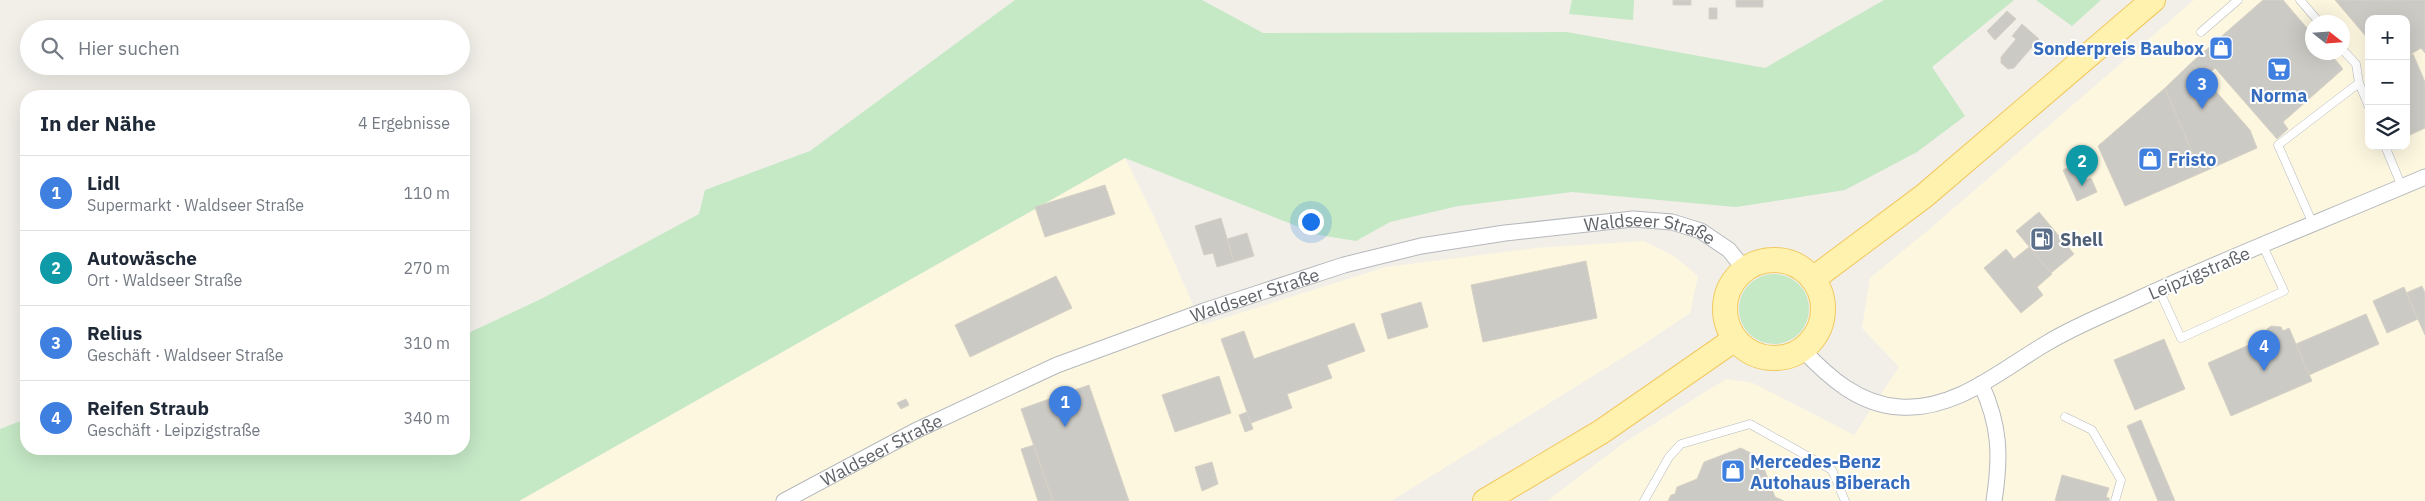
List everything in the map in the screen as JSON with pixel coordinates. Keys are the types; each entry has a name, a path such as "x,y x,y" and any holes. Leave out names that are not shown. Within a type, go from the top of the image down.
{"main road":[{"path":"1813,279 1924,196 2153,0"},
{"path":"1770,260 1786,261 1801,268 1813,279 1820,294 1823,310 1820,326 1813,340 1802,349 1786,357 1769,359 1754,355 1740,346 1730,333 1725,317 1725,301 1730,286 1745,270 1754,264 1770,260"},
{"path":"1485,501 1601,432 1735,339"}],"street":[{"name":"Leipzigstraße","path":"1802,349 1821,369 1842,386 1859,396 1881,404 1902,407 1944,402 1981,384 2048,342 2159,290 2425,177"},
{"name":"Waldseer Straße","path":"784,501 915,430 1057,365 1204,311 1344,264 1421,246 1505,233 1632,219 1672,222 1701,231 1729,250 1745,270"},
{"path":"1981,384 1993,410 2000,463 1994,501"}],"lane":[{"path":"2201,32 2238,0"},
{"path":"2300,0 2314,15"},
{"path":"2350,58 2356,64 2359,82 2368,105"},
{"path":"2314,224 2278,146 2359,82"},
{"path":"2387,150 2402,187"},
{"path":"2159,290 2181,338 2284,291 2263,246"},
{"path":"2065,417 2092,430 2121,480 2115,501"},
{"path":"1644,501 1669,457 1681,444 1750,424 1832,470 1845,501"}],"shaded area":[{"path":"2194,0 2425,0 2425,501 1547,501 1622,444 1726,379 1753,383 1854,435 1899,367 1862,328 1870,278 1932,227"},
{"path":"1125,158 1156,221 1202,325 1386,267 1535,248 1644,241 1674,256 1698,276 1690,313 1635,350 1391,501 519,501"}],"green space":[{"path":"1015,0 1202,0 1263,33 1567,32 1765,68 1884,0 2014,0 1932,67 1965,116 1917,152 1845,190 1736,207 1572,192 1458,206 1390,222 1356,241 1319,235 1125,158 519,501 0,501 0,429 20,421 20,455 470,455 470,332 543,298 699,214 705,190 810,151"},
{"path":"1572,0 1634,0 1633,20 1569,14"},
{"path":"2036,0 2101,0 2072,26"},
{"path":"1774,274 1787,277 1799,284 1806,296 1809,309 1806,322 1799,334 1787,341 1774,344 1761,341 1749,334 1742,322 1739,309 1742,296 1749,284 1761,277"}],"building":[{"path":"1673,0 1691,0 1691,5 1673,5"},
{"path":"1736,0 1763,0 1763,7 1736,7"},
{"name":"Norma","path":"2263,0 2283,0 2305,26 2305,60 2336,60 2343,69 2283,122 2288,129 2277,139 2215,68 2204,78 2191,63"},
{"path":"2335,0 2425,0 2425,53 2421,48 2410,55 2410,15 2365,15 2365,35 2350,18 2350,15 2348,15"},
{"path":"1709,8 1717,8 1717,19 1709,19"},
{"path":"2007,11 2016,19 1995,40 1987,31"},
{"path":"2022,24 2039,39 2014,68 2008,69 2001,63 2001,57 2016,39 2012,36"},
{"path":"2413,54 2425,82 2425,128 2410,135 2410,60 2410,55"},
{"path":"2191,63 2250,130 2257,148 2201,173 2165,88"},
{"name":"Fristo","path":"2165,88 2201,173 2125,206 2098,146"},
{"path":"2076,164 2084,181 2091,178 2097,192 2077,201 2063,170"},
{"path":"1105,185 1115,214 1045,237 1035,207"},
{"name":"Shell","path":"2039,212 2074,254 2051,273 2016,231"},
{"path":"1221,218 1234,262 1217,267 1213,253 1204,255 1195,226"},
{"path":"1247,233 1254,256 1234,262 1227,239"},
{"path":"2029,247 2052,274 2037,287 2043,295 2021,313 1984,268 2006,249 2014,259"},
{"path":"1586,261 1597,318 1483,342 1471,285"},
{"path":"1056,276 1072,308 970,357 955,325"},
{"path":"2422,286 2425,293 2425,335 2406,293"},
{"path":"2404,287 2418,319 2387,333 2373,301"},
{"path":"1421,302 1428,327 1388,339 1381,314"},
{"path":"2366,314 2379,344 2309,375 2296,344"},
{"path":"1354,323 1365,351 1327,365 1332,378 1287,394 1292,408 1251,423 1221,339 1244,331 1254,359"},
{"path":"2271,326 2281,327 2283,331 2289,328 2312,381 2231,416 2208,363 2267,337 2267,329"},
{"path":"2164,339 2185,389 2135,410 2114,360"},
{"path":"1219,376 1231,413 1175,432 1162,395"},
{"path":"1089,385 1129,501 1053,501 1021,409"},
{"path":"906,399 909,405 901,409 897,403"},
{"path":"1247,412 1253,429 1245,432 1239,415"},
{"path":"2141,420 2175,501 2158,501 2127,426"},
{"path":"1034,445 1053,501 1038,501 1021,449"},
{"name":"Mercedes-Benz Autohaus Biberach","path":"1741,448 1760,458 1775,497 1784,501 1668,501 1671,495 1675,494 1677,487 1697,479 1704,462"},
{"path":"1212,462 1218,484 1202,491 1195,467"},
{"path":"2062,475 2109,488 2106,497 2109,498 2109,501 2055,501"}],"place":[{"name":"Sonderpreis Baubox","path":"2221,48"},
{"name":"Norma","path":"2279,69"},
{"name":"Relius","path":"2202,109"},
{"name":"Fristo","path":"2150,159"},
{"name":"Autowäsche","path":"2082,186"},
{"name":"Shell","path":"2042,239"},
{"name":"Reifen Straub","path":"2264,371"},
{"name":"Lidl","path":"1065,427"},
{"name":"Mercedes-Benz Autohaus Biberach","path":"1733,471"}]}
